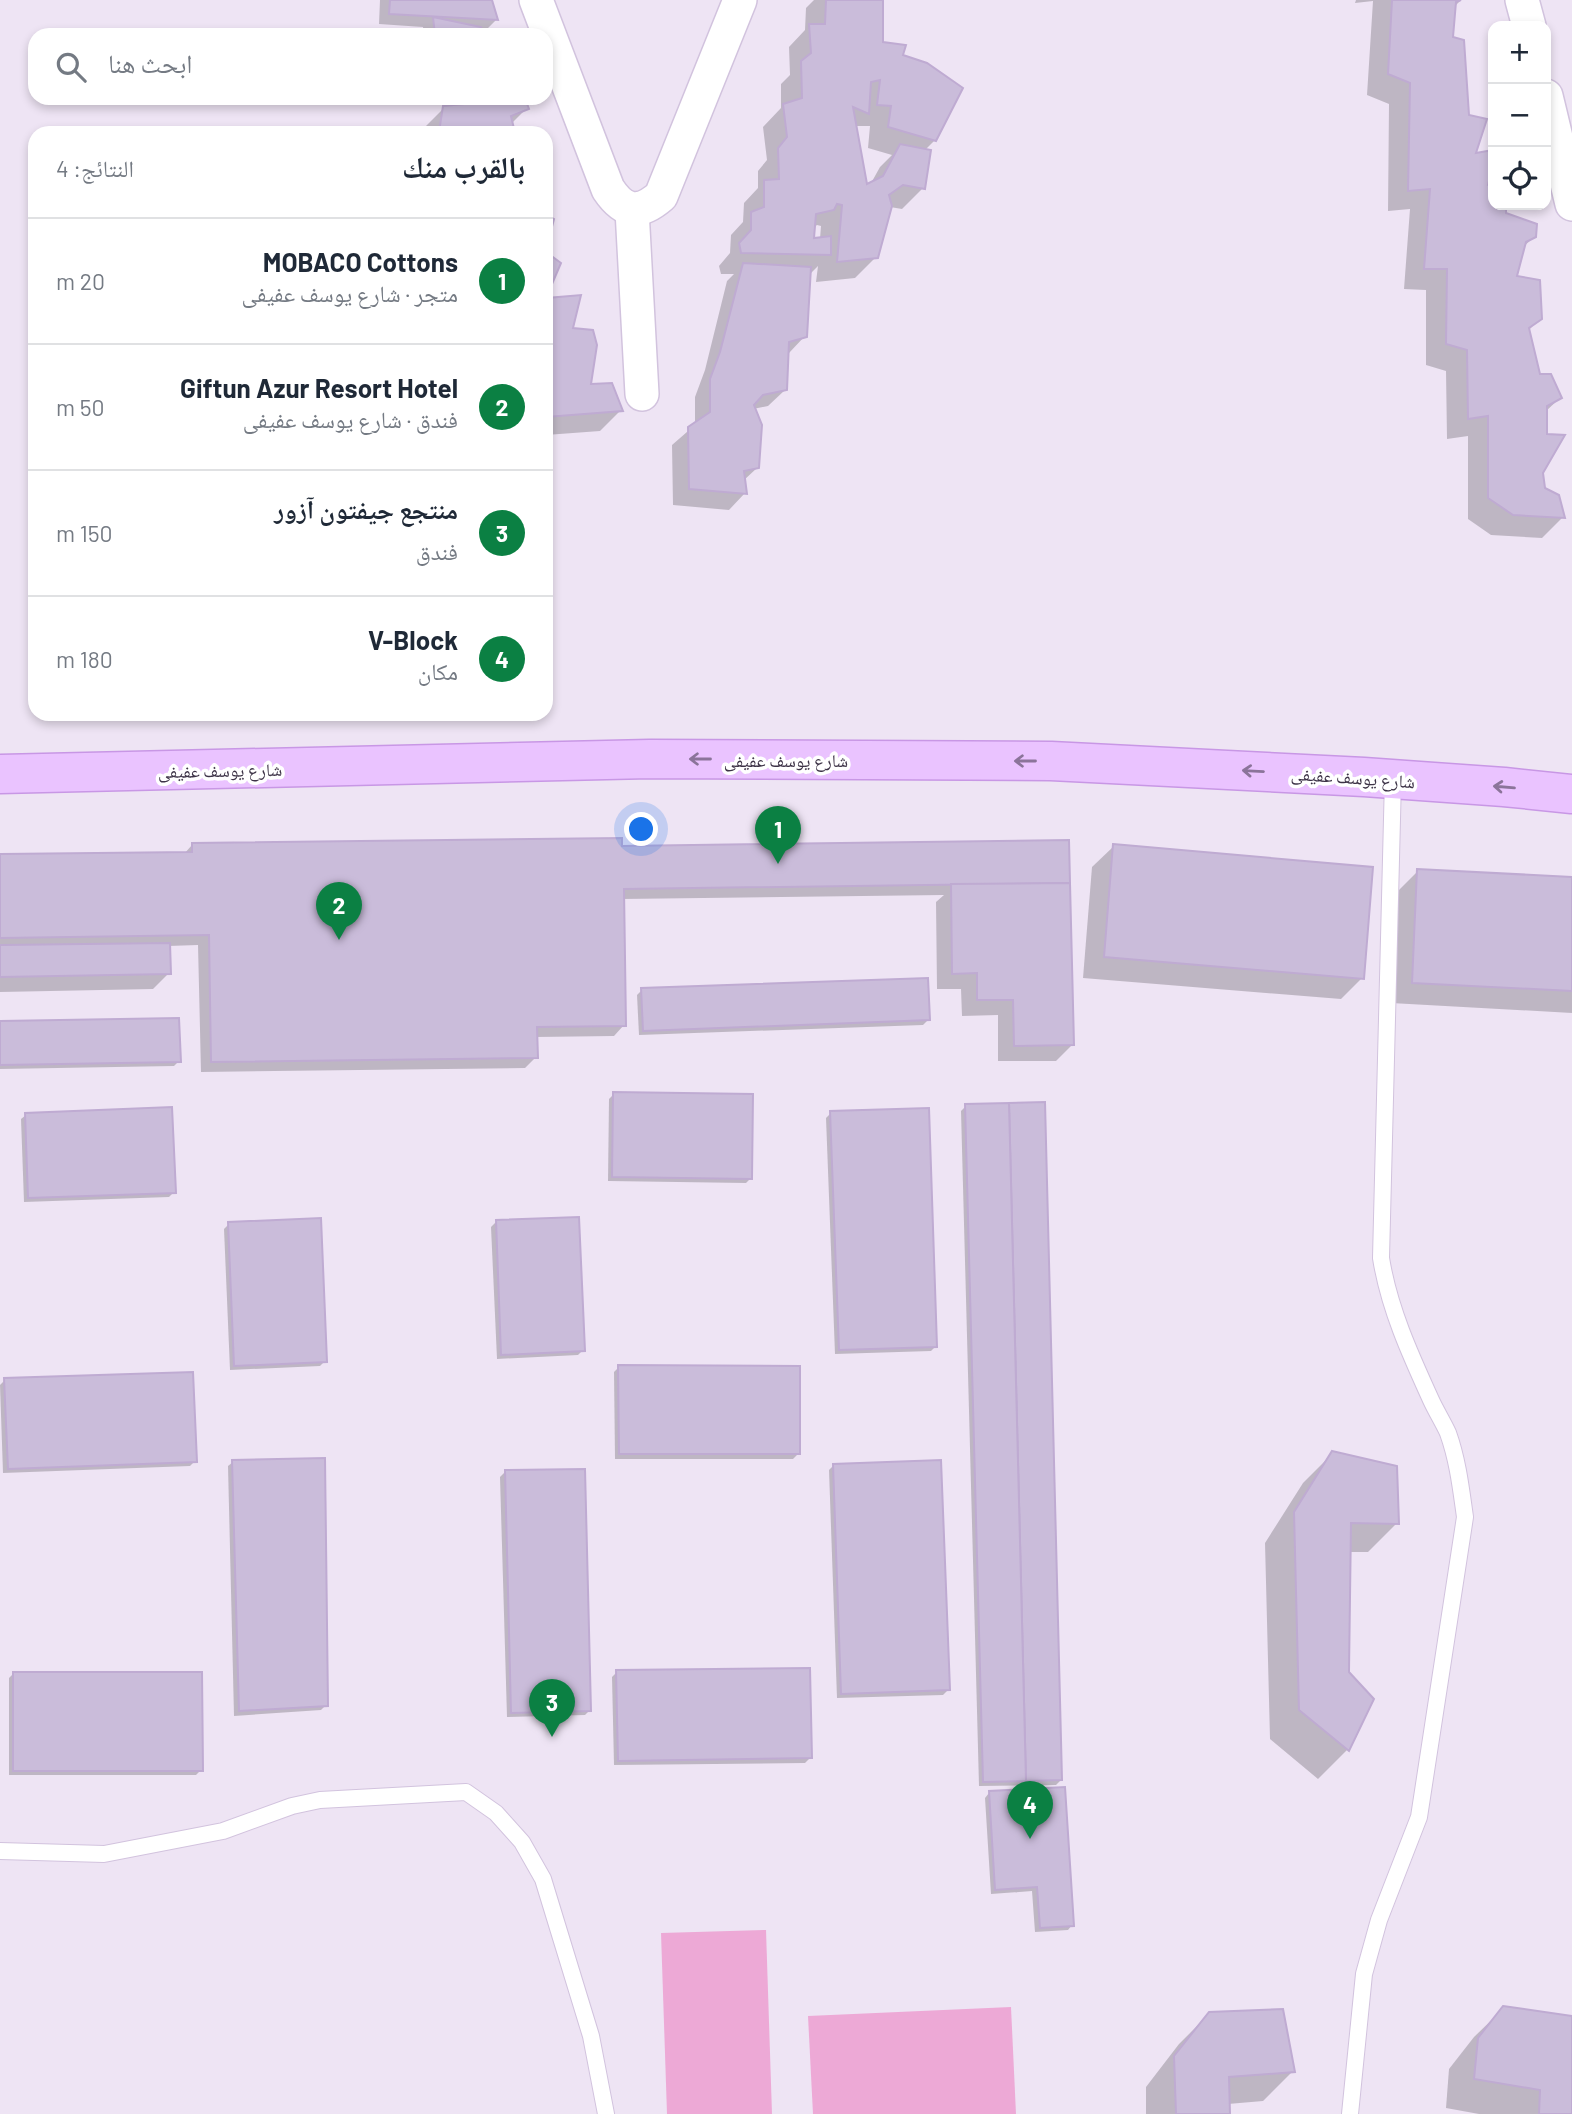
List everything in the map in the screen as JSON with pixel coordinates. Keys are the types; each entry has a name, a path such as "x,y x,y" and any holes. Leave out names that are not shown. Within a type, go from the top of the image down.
{"street":[{"path":"536,0 547,28"},
{"path":"553,45 608,189 617,203 632,210 648,207 661,196 740,0"},
{"path":"1522,0 1528,21"},
{"path":"1551,117 1572,204"},
{"path":"632,210 642,394"},
{"name":"شارع يوسف عفيفى","path":"0,774 650,759 1051,761 1393,779 1572,794"}],"lane":[{"path":"1350,2114 1364,1973 1379,1920 1419,1816 1465,1517 1460,1474 1447,1433 1395,1315 1385,1284 1381,1258 1393,779"},
{"path":"0,1851 104,1854 223,1831 292,1806 320,1800 466,1792 496,1813 522,1842 542,1880 591,2036 607,2114"}],"shaded area":[{"path":"766,1930 772,2114 667,2114 661,1933"},
{"path":"1011,2007 1016,2114 813,2114 808,2016"}],"building":[{"path":"390,0 492,0 498,20 389,14"},
{"path":"826,0 883,0 883,42 906,45 903,55 927,63 963,88 936,141 888,127 891,106 877,105 880,80 871,82 869,114 853,107 867,184 883,176 900,144 931,150 925,189 903,185 889,195 892,206 878,258 837,262 842,205 837,204 834,210 816,214 814,238 831,236 831,255 741,253 739,243 751,230 751,212 764,207 764,180 779,179 778,148 787,137 783,104 802,98 801,61 811,53 809,24 825,24"},
{"path":"1392,0 1461,0 1456,2 1453,37 1464,40 1469,115 1487,119 1476,153 1488,151 1488,210 1506,210 1506,213 1537,224 1536,237 1526,242 1517,276 1540,280 1542,319 1529,328 1540,374 1551,374 1562,398 1547,406 1547,434 1565,435 1543,473 1545,488 1559,495 1565,518 1513,515 1488,498 1488,416 1468,419 1467,350 1446,344 1447,269 1424,269 1430,189 1408,191 1410,83 1388,74"},
{"path":"433,17 481,28 434,28"},
{"path":"528,105 529,109 511,116 513,126 440,126 443,106"},
{"path":"553,257 561,263 553,282"},
{"path":"743,263 811,267 807,337 789,342 787,390 763,395 754,405 762,425 759,468 744,471 747,494 689,489 688,427 710,412 710,379 720,352"},
{"path":"581,295 573,328 593,330 597,345 591,384 612,383 623,411 553,416 553,297"},
{"path":"622,838 622,846 1069,840 1070,883 624,889 626,1026 537,1027 538,1058 211,1062 209,935 0,938 0,854 192,852 192,843"},
{"path":"1113,844 1373,867 1364,979 1104,957"},
{"path":"1417,869 1572,877 1572,991 1412,983"},
{"path":"1070,883 1074,1045 1014,1046 1013,1000 977,1000 977,973 952,974 951,884"},
{"path":"170,943 171,974 0,977 0,945"},
{"path":"928,978 930,1020 643,1031 641,988"},
{"path":"179,1018 181,1062 0,1065 0,1021"},
{"path":"613,1092 753,1094 752,1179 612,1177"},
{"path":"1045,1102 1062,1780 1026,1781 1009,1103"},
{"path":"1009,1103 1026,1781 983,1782 965,1104"},
{"path":"172,1107 176,1193 28,1198 25,1113"},
{"path":"929,1108 937,1347 839,1350 830,1111"},
{"path":"579,1217 585,1351 501,1355 496,1220"},
{"path":"321,1218 327,1362 234,1366 228,1222"},
{"path":"618,1365 800,1366 800,1454 619,1454"},
{"path":"193,1372 197,1462 8,1469 4,1378"},
{"path":"1332,1451 1397,1466 1399,1524 1351,1523 1349,1672 1374,1699 1349,1751 1299,1710 1294,1512"},
{"path":"325,1458 328,1706 239,1711 232,1460"},
{"path":"941,1460 950,1690 841,1694 833,1464"},
{"path":"585,1469 591,1711 511,1713 505,1470"},
{"path":"810,1668 812,1758 618,1761 616,1670"},
{"path":"13,1672 202,1672 203,1771 13,1771"},
{"path":"1065,1787 1074,1926 1040,1928 1037,1887 995,1890 989,1791"},
{"path":"1503,2006 1572,2016 1572,2114 1539,2114 1540,2090 1474,2079 1478,2038"},
{"path":"1283,2009 1295,2072 1229,2077 1230,2114 1176,2114 1174,2056 1209,2012"}],"place":[{"name":"MOBACO Cottons","path":"778,864"},
{"name":"Giftun Azur Resort Hotel","path":"339,940"},
{"name":"منتجع جيفتون آزور","path":"552,1737"},
{"name":"V-Block","path":"1030,1839"}]}
